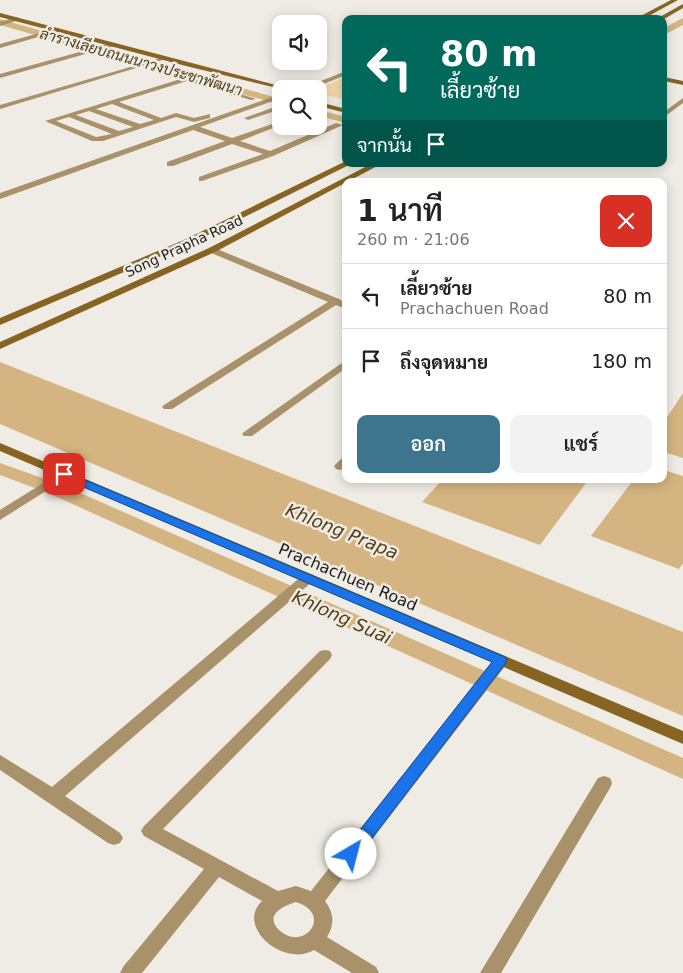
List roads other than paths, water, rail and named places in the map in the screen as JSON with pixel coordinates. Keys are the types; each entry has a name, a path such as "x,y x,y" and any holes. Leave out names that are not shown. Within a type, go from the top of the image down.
{"street":[{"path":"646,15 675,0"},
{"path":"666,15 683,6"},
{"path":"0,15 163,59 272,85"},
{"path":"0,24 14,20"},
{"path":"0,46 57,30"},
{"path":"0,76 112,45"},
{"path":"0,107 163,59"},
{"path":"188,65 209,74 272,92"},
{"path":"327,80 342,75"},
{"path":"186,79 253,100 194,120 176,115 106,139 95,139 49,121 90,109 186,79"},
{"path":"667,80 683,83"},
{"path":"0,196 195,128 272,99"},
{"path":"327,99 342,103"},
{"path":"667,112 683,100"},
{"path":"112,102 161,120"},
{"path":"327,106 342,110"},
{"path":"90,109 140,127"},
{"path":"242,120 272,110"},
{"path":"69,115 120,134"},
{"path":"202,179 270,154 339,125"},
{"path":"170,164 272,126"},
{"path":"195,128 270,154"},
{"path":"190,138 216,129"},
{"name":"Song Prapha Road","path":"0,322 189,240 342,166"},
{"name":"Song Prapha Road","path":"351,178 371,167"},
{"name":"Song Prapha Road","path":"0,346 212,250 342,183"},
{"path":"306,184 328,190"},
{"path":"212,250 342,304"},
{"path":"168,407 336,301"},
{"path":"248,434 342,366"},
{"name":"Prachachuen Road","path":"0,448 308,578 498,663 683,738"},
{"path":"0,516 64,474"},
{"path":"53,796 308,578"},
{"path":"277,900 150,831 325,655"},
{"path":"314,901 498,663"},
{"path":"0,761 114,838"},
{"path":"490,973 604,783"},
{"path":"130,973 216,867"},
{"path":"296,894 306,896 314,901 323,915 321,933 315,940 307,945 288,948 272,940 266,934 265,915 277,900 296,894"},
{"path":"315,940 370,973"}],"water":[{"name":"Khlong Prapa","path":"0,362 683,632 683,716 0,424"},
{"path":"683,393 683,458 667,453 667,417"},
{"path":"667,471 683,476 683,563 679,569 591,536 631,483 667,483"},
{"path":"439,483 586,483 540,545 422,502"}],"waterway":[{"path":"667,30 683,21"},
{"name":"ลำรางเลียบถนนนาวงประชาพัฒนา","path":"0,22 272,99"},
{"name":"ลำรางเลียบถนนนาวงประชาพัฒนา","path":"327,115 342,119"},
{"name":"Khlong Suai","path":"0,469 55,489 683,769"}]}
